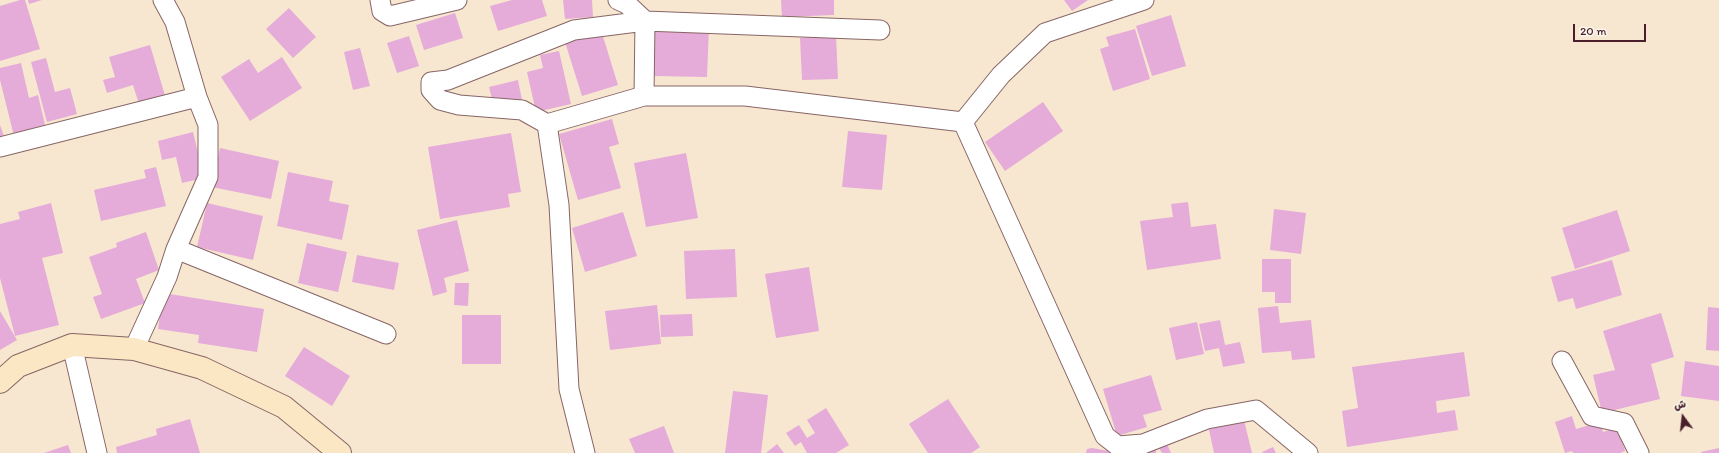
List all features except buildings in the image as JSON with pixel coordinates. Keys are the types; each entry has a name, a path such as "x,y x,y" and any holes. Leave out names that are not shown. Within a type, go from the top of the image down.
{"main road":[{"path":"0,382 18,366 72,345 134,349 202,368 284,407 340,453"}],"street":[{"path":"134,349 167,277 176,249 208,177 208,125 197,97 175,22 163,0"},
{"path":"380,0 382,11 390,16 457,0"},
{"path":"618,0 627,4 645,21 644,96"},
{"path":"963,122 1001,75 1045,33 1144,0"},
{"path":"880,30 645,21 574,30 448,80 432,82 431,90 440,100 459,105 522,110 547,124 644,96 745,96 963,122"},
{"path":"0,147 197,97"},
{"path":"963,122 1105,436 1118,446 1143,444 1206,419 1256,410 1308,453"},
{"path":"547,124 559,205 569,389 585,453"},
{"path":"176,249 386,334"},
{"path":"72,345 97,453"},
{"path":"1562,360 1592,416 1624,423 1639,453"}]}
